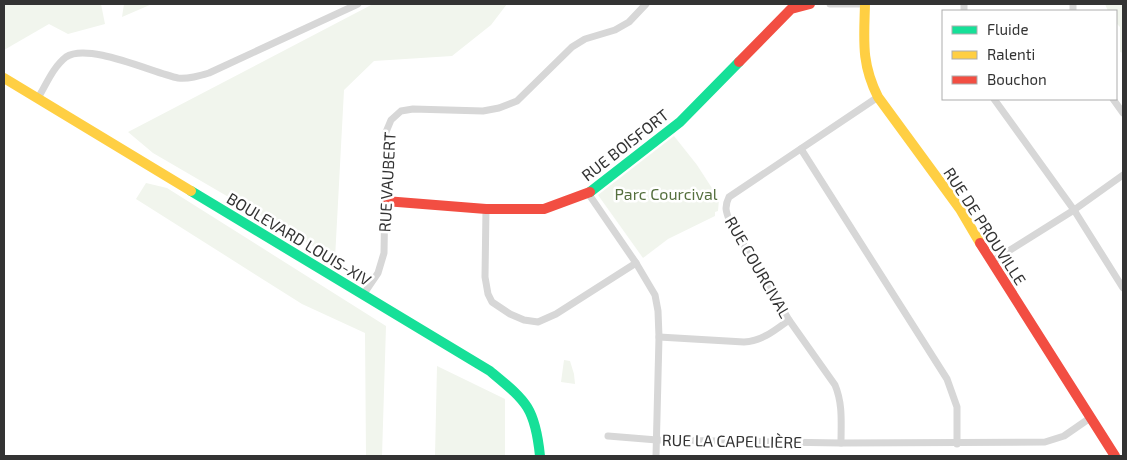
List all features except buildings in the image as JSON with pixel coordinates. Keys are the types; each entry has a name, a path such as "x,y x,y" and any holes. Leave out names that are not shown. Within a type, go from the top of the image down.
{"street":[{"path":"38,98 56,68 68,56 87,53 108,56 179,78 194,78 209,73 358,4"},
{"name":"RUE VAUBERT","path":"363,295 378,273 384,253 386,132 391,120 401,110 483,111 499,108 517,101 572,47 584,39 615,30 629,22 646,4"},
{"name":"RUE BOISFORT","path":"385,201 486,209 544,209 588,193 680,122 788,7 810,4"},
{"path":"830,4 865,4"},
{"name":"RUE DE PROUVILLE","path":"865,4 863,54 865,70 869,81 878,97 960,209 991,262 1115,456"},
{"name":"BOULEVARD LOUIS-XIV","path":"4,78 490,372 517,392 532,414 538,435 540,456"},
{"name":"RUE COURCIVAL","path":"841,443 841,410 835,385 789,320 730,222 725,205 729,197 878,97"},
{"path":"995,100 1074,210 1123,288"},
{"path":"1114,100 1123,113"},
{"path":"801,149 947,379 957,407 957,444"},
{"path":"991,262 1074,210 1123,175"},
{"path":"588,193 636,263 655,295 659,337 656,456"},
{"path":"486,209 485,277 488,294 492,302 510,314 524,320 538,322 556,314 636,263"},
{"path":"659,337 755,342 764,338 789,320"},
{"name":"RUE LA CAPELLIÈRE","path":"608,436 657,440 841,443 957,444 1050,441 1064,436 1090,418"}],"green space":[{"path":"4,4 101,4 105,24 68,34 49,24 4,50"},
{"path":"124,4 152,4 122,17"},
{"path":"373,4 507,4 491,25 452,56 374,61 344,90 335,259 153,153 128,132"},
{"path":"1105,4 1123,4 1123,53 1120,52 1120,27 1117,24 1117,10 1108,10"},
{"name":"Parc Courcival","path":"674,136 697,165 719,199 718,211 715,212 715,216 668,239 643,258 598,195"},
{"path":"146,183 167,188 386,326 382,456 366,456 365,333 302,304 136,199"},
{"path":"564,360 570,361 575,384 561,382"},
{"path":"437,366 505,399 505,456 435,456"}],"traffic: fast":[{"path":"590,192 680,122 739,62"},
{"path":"191,191 490,371 527,406 535,426 540,456"}],"traffic: slow":[{"path":"865,4 864,41 866,62 878,97 960,209 980,243"},
{"path":"4,78 191,191"}],"traffic: jam":[{"path":"739,62 791,9 810,4"},
{"path":"385,201 486,209 544,209 590,192"},
{"path":"980,243 1115,456"}]}
